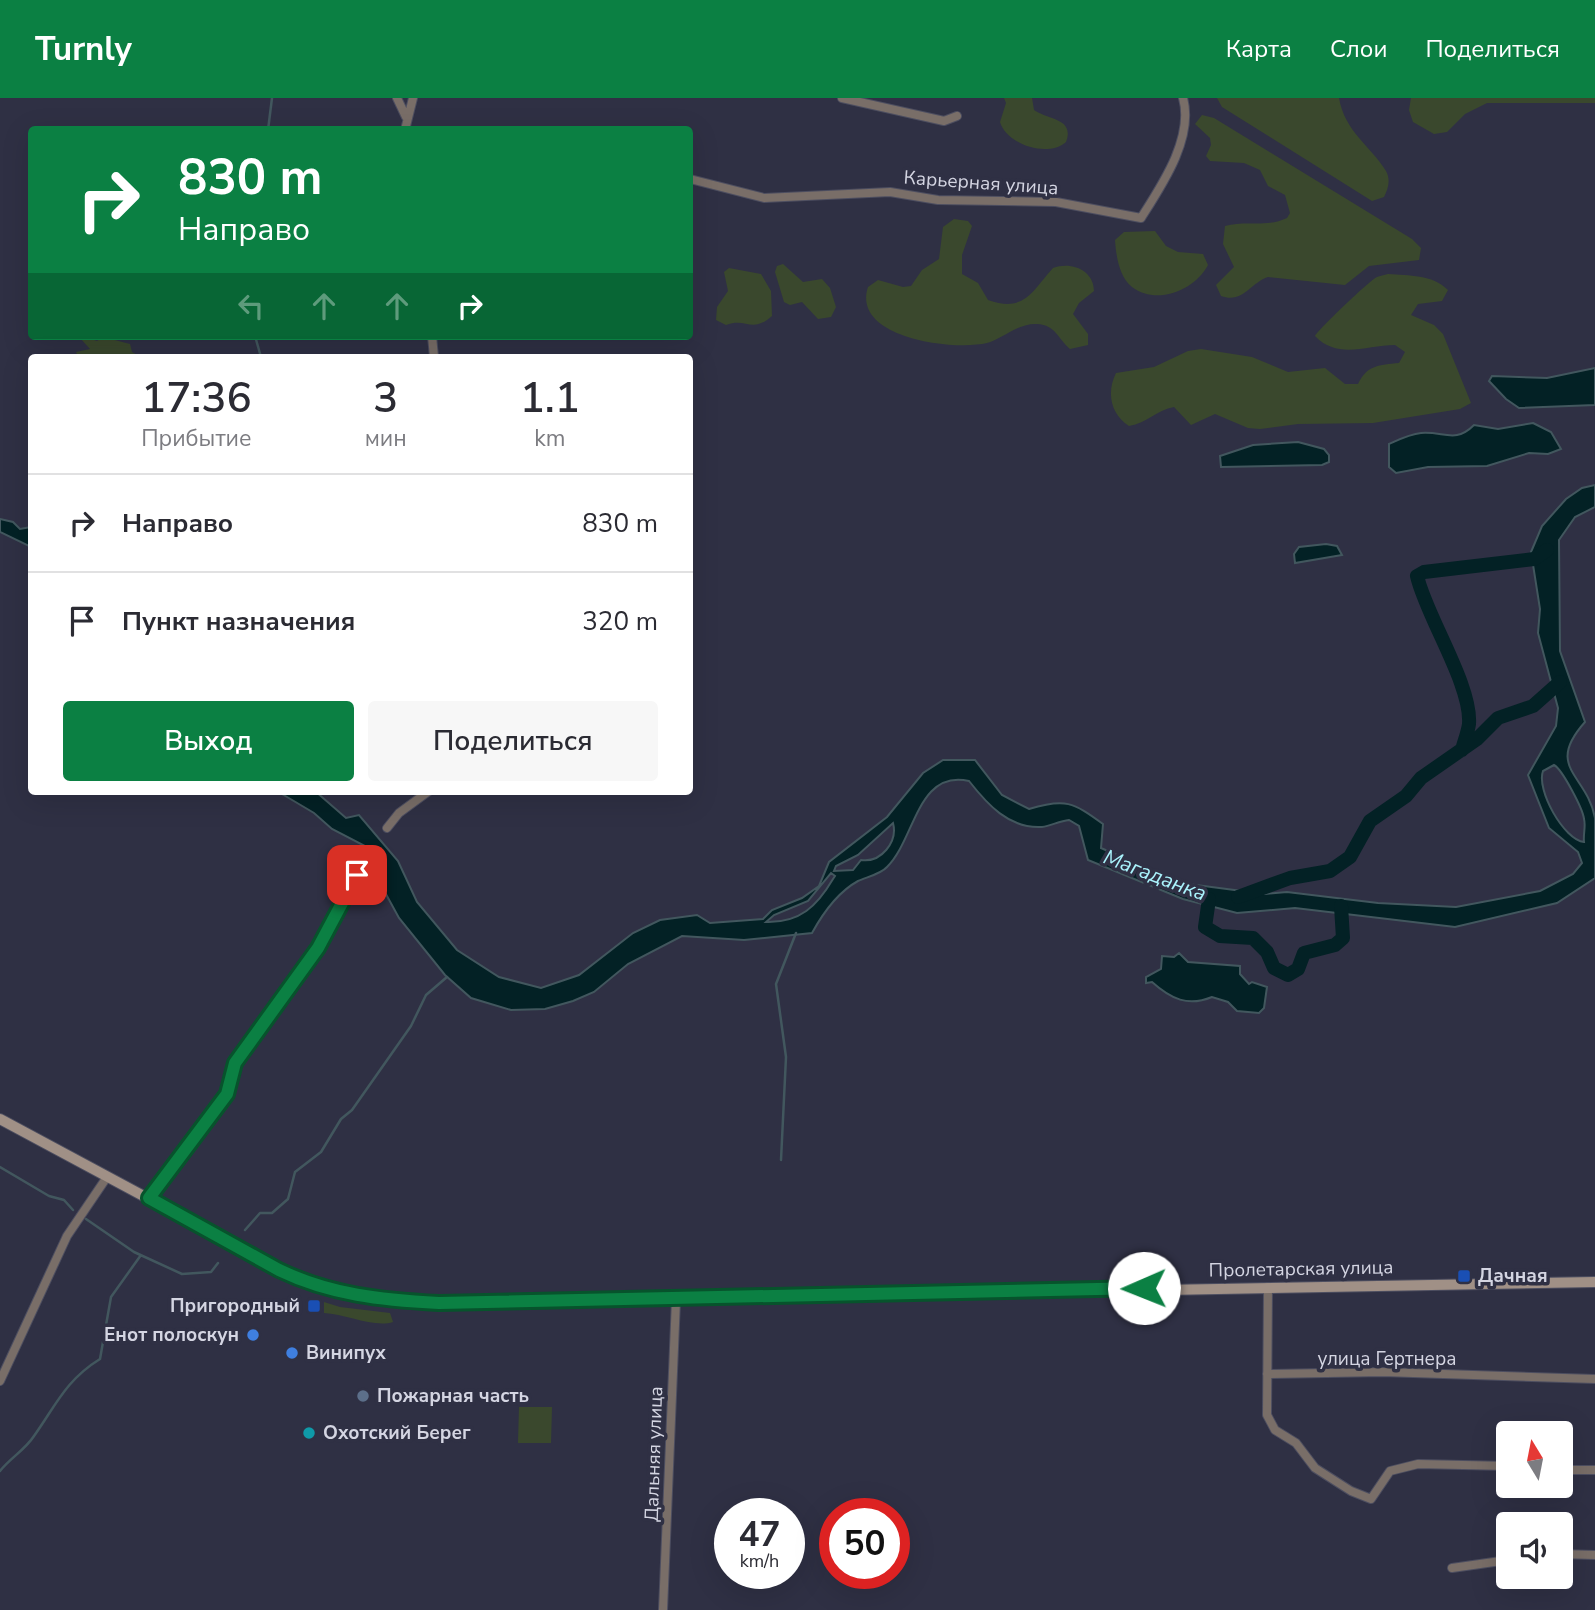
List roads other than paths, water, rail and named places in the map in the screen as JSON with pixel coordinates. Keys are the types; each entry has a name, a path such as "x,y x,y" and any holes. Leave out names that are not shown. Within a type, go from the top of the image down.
{"main road":[{"name":"Пролетарская улица","path":"0,1119 300,1280 359,1297 439,1303 1595,1282"}],"street":[{"path":"397,98 406,117"},
{"path":"405,126 413,98"},
{"path":"842,98 944,121 957,116"},
{"name":"Карьерная улица","path":"693,179 764,198 890,192 938,200 1056,202 1141,218 1159,191 1182,140 1187,112 1183,98"},
{"path":"387,828 399,813 424,795"},
{"path":"149,1198 227,1094 235,1063 318,948 341,899 369,855"},
{"path":"0,1381 67,1236 107,1177"},
{"path":"1268,1287 1267,1415 1275,1430 1296,1443 1315,1468 1351,1491 1371,1499 1390,1471 1418,1464 1496,1466"},
{"name":"Дальняя улица","path":"663,1610 676,1300"},
{"name":"улица Гертнера","path":"1267,1374 1383,1372 1595,1379"},
{"path":"1573,1469 1595,1470"},
{"path":"1573,1554 1595,1555"},
{"path":"1452,1568 1496,1562"}],"water":[{"path":"1595,368 1595,405 1519,408 1489,381 1492,376 1547,378"},
{"path":"1533,423 1551,432 1561,449 1548,454 1529,453 1487,466 1428,467 1396,473 1389,467 1389,444 1409,436 1429,433 1461,434 1474,425 1498,429"},
{"path":"1298,442 1324,449 1329,455 1329,462 1322,465 1221,467 1220,456 1253,445"},
{"path":"1595,485 1595,507 1575,517 1559,540 1560,651 1585,722 1573,738 1568,750 1568,761 1591,803 1595,818 1595,878 1557,903 1455,927 1295,908 1237,913 1183,899 1088,860 1079,826 1069,820 1042,827 1019,824 991,806 969,781 952,780 938,786 928,796 887,867 844,891 826,911 812,933 744,940 682,936 628,964 594,992 545,1009 511,1010 471,998 445,975 399,918 381,885 373,856 365,846 332,829 314,813 284,795 320,795 346,818 359,815 398,861 417,902 457,950 499,977 541,988 579,975 633,933 660,920 697,915 710,923 763,919 772,910 802,898 819,886 829,862 887,817 923,773 943,760 975,760 1002,795 1029,809 1060,803 1084,811 1103,824 1101,848 1181,883 1265,894 1287,892 1378,903 1456,907 1540,891 1573,874 1582,863 1578,852 1549,828 1528,775 1556,726 1558,708 1538,633 1540,609 1531,552 1542,526 1566,499 1582,488","holes":["1554,765 1583,814 1584,842 1576,839 1560,824 1544,790 1543,771","893,823 893,837 881,855 861,860 853,870 834,871 836,866 858,855","831,873 835,876 814,905 789,920 766,922 774,915 808,901"]},
{"path":"0,519 13,522 20,529 28,528 28,546 0,532"},
{"path":"1326,544 1337,546 1342,555 1295,563 1294,554 1299,547"},
{"path":"1179,953 1188,962 1240,966 1240,974 1249,984 1252,982 1267,987 1264,1008 1259,1013 1237,1011 1228,1002 1212,997 1195,1001 1180,1000 1152,982 1146,983 1146,977 1161,969 1162,956 1174,957"}],"waterway":[{"path":"268,126 272,98"},
{"path":"256,340 260,354"},
{"name":"Магаданка","path":"1462,750 1469,724 1468,708 1456,671 1429,611 1417,576 1424,572 1534,559 1547,550"},
{"name":"Магаданка","path":"1238,897 1290,878 1330,871 1350,857 1370,821 1406,796 1421,778 1477,739 1498,718 1533,706 1560,682"},
{"path":"1209,899 1205,927 1220,936 1253,938 1267,952 1274,968 1288,975 1298,969 1304,953 1335,945 1343,938 1341,906"},
{"path":"781,1160 786,1057 776,984 796,933"},
{"path":"245,1230 260,1213 272,1213 288,1199 295,1172 321,1152 341,1119 352,1110 411,1026 426,995 447,977"},
{"path":"0,1167 49,1196 64,1200 73,1210"},
{"path":"86,1219 134,1252 182,1274 211,1272 218,1263"},
{"path":"0,1471 30,1441 70,1384 100,1359 111,1297 141,1255"}],"place":[{"name":"Дачная","path":"1464,1276"},
{"name":"Пригородный","path":"314,1306"},
{"name":"Енот полоскун","path":"253,1335"},
{"name":"Винипух","path":"292,1353"},
{"name":"Пожарная часть","path":"363,1396"},
{"name":"Охотский Берег","path":"309,1433"}]}
